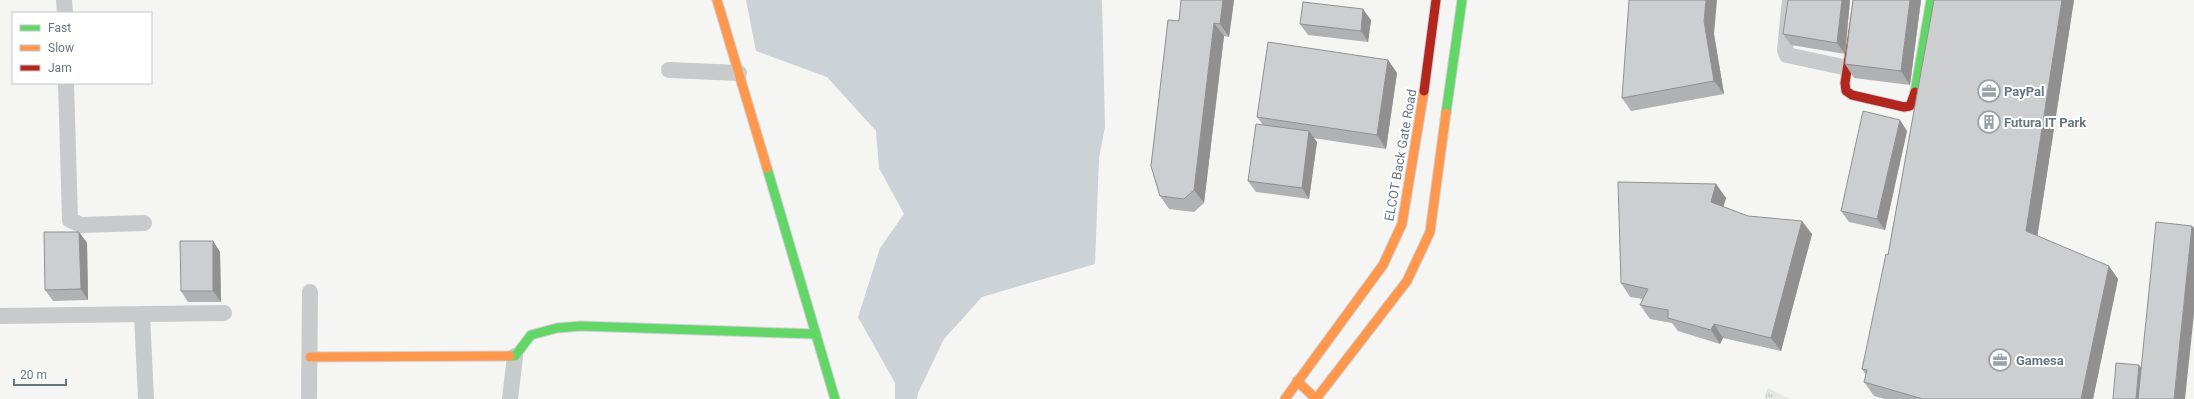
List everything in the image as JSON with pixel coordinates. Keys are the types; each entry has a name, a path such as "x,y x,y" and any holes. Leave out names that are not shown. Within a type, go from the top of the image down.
{"street":[{"path":"64,0 65,12"},
{"path":"717,0 835,399"},
{"name":"ELCOT Back Gate Road","path":"1284,399 1383,264 1402,224 1426,81 1436,0"},
{"path":"1297,381 1316,399 1407,281 1430,232 1462,0"},
{"path":"1790,0 1785,50 1787,55 1848,68"},
{"path":"1858,0 1845,83 1846,91 1852,95 1904,107 1910,106 1913,102 1931,0"},
{"path":"669,70 739,73"},
{"path":"66,84 70,220 81,225 144,223"},
{"path":"309,399 310,292"},
{"path":"0,316 224,313"},
{"path":"142,314 146,399"},
{"path":"510,399 515,356 531,335 557,328 581,326 816,334"},
{"path":"310,357 515,356"}],"green space":[{"path":"1768,388 1790,399 1764,399"}],"shaded area":[{"path":"746,0 1102,0 1105,127 1099,158 1095,264 982,297 944,339 918,393 917,399 895,399 895,383 858,317 880,248 904,214 879,168 876,131 827,77 756,51"}],"building":[{"path":"1181,0 1223,0 1220,24 1214,23 1194,190 1184,199 1160,196 1151,166 1168,20 1179,21"},
{"path":"1629,0 1706,0 1704,21 1714,81 1622,98"},
{"path":"1788,0 1842,0 1837,43 1783,34"},
{"path":"1853,0 1910,0 1901,71 1845,64"},
{"name":"Futura IT Park","path":"1934,0 2062,0 2026,231 2109,266 2081,399 1923,399 1864,382 1867,370 1862,369 1886,254 1888,255"},
{"path":"1303,2 1363,9 1361,31 1300,24"},
{"path":"1268,42 1388,60 1377,135 1257,117"},
{"path":"1863,111 1900,120 1877,219 1841,211"},
{"path":"1256,124 1309,131 1302,188 1248,181"},
{"path":"1618,182 1716,184 1711,202 1748,216 1802,221 1771,338 1714,324 1711,330 1668,318 1668,310 1640,305 1648,289 1621,283"},
{"path":"2156,222 2192,226 2174,399 2138,399"},
{"path":"44,232 79,232 81,289 45,290"},
{"path":"180,241 213,241 213,291 181,291"},
{"path":"2116,363 2139,365 2136,399 2113,399"}],"traffic: fast":[{"path":"1446,113 1462,0"},
{"path":"1915,92 1931,0"},
{"path":"767,168 835,399"},
{"path":"510,356 515,356 531,335 557,328 581,326 816,334"}],"traffic: slow":[{"path":"717,0 767,168"},
{"path":"1285,399 1383,265 1402,224 1424,91"},
{"path":"1297,381 1316,399 1407,281 1430,232 1446,113"},
{"path":"310,357 510,356"}],"traffic: jam":[{"path":"1424,91 1436,0"},
{"path":"1858,0 1845,83 1846,91 1852,95 1904,107 1910,106 1915,92"}],"place":[{"name":"PayPal","path":"1989,91"},
{"name":"Futura IT Park","path":"1989,122"},
{"name":"Gamesa","path":"2000,360"}]}
